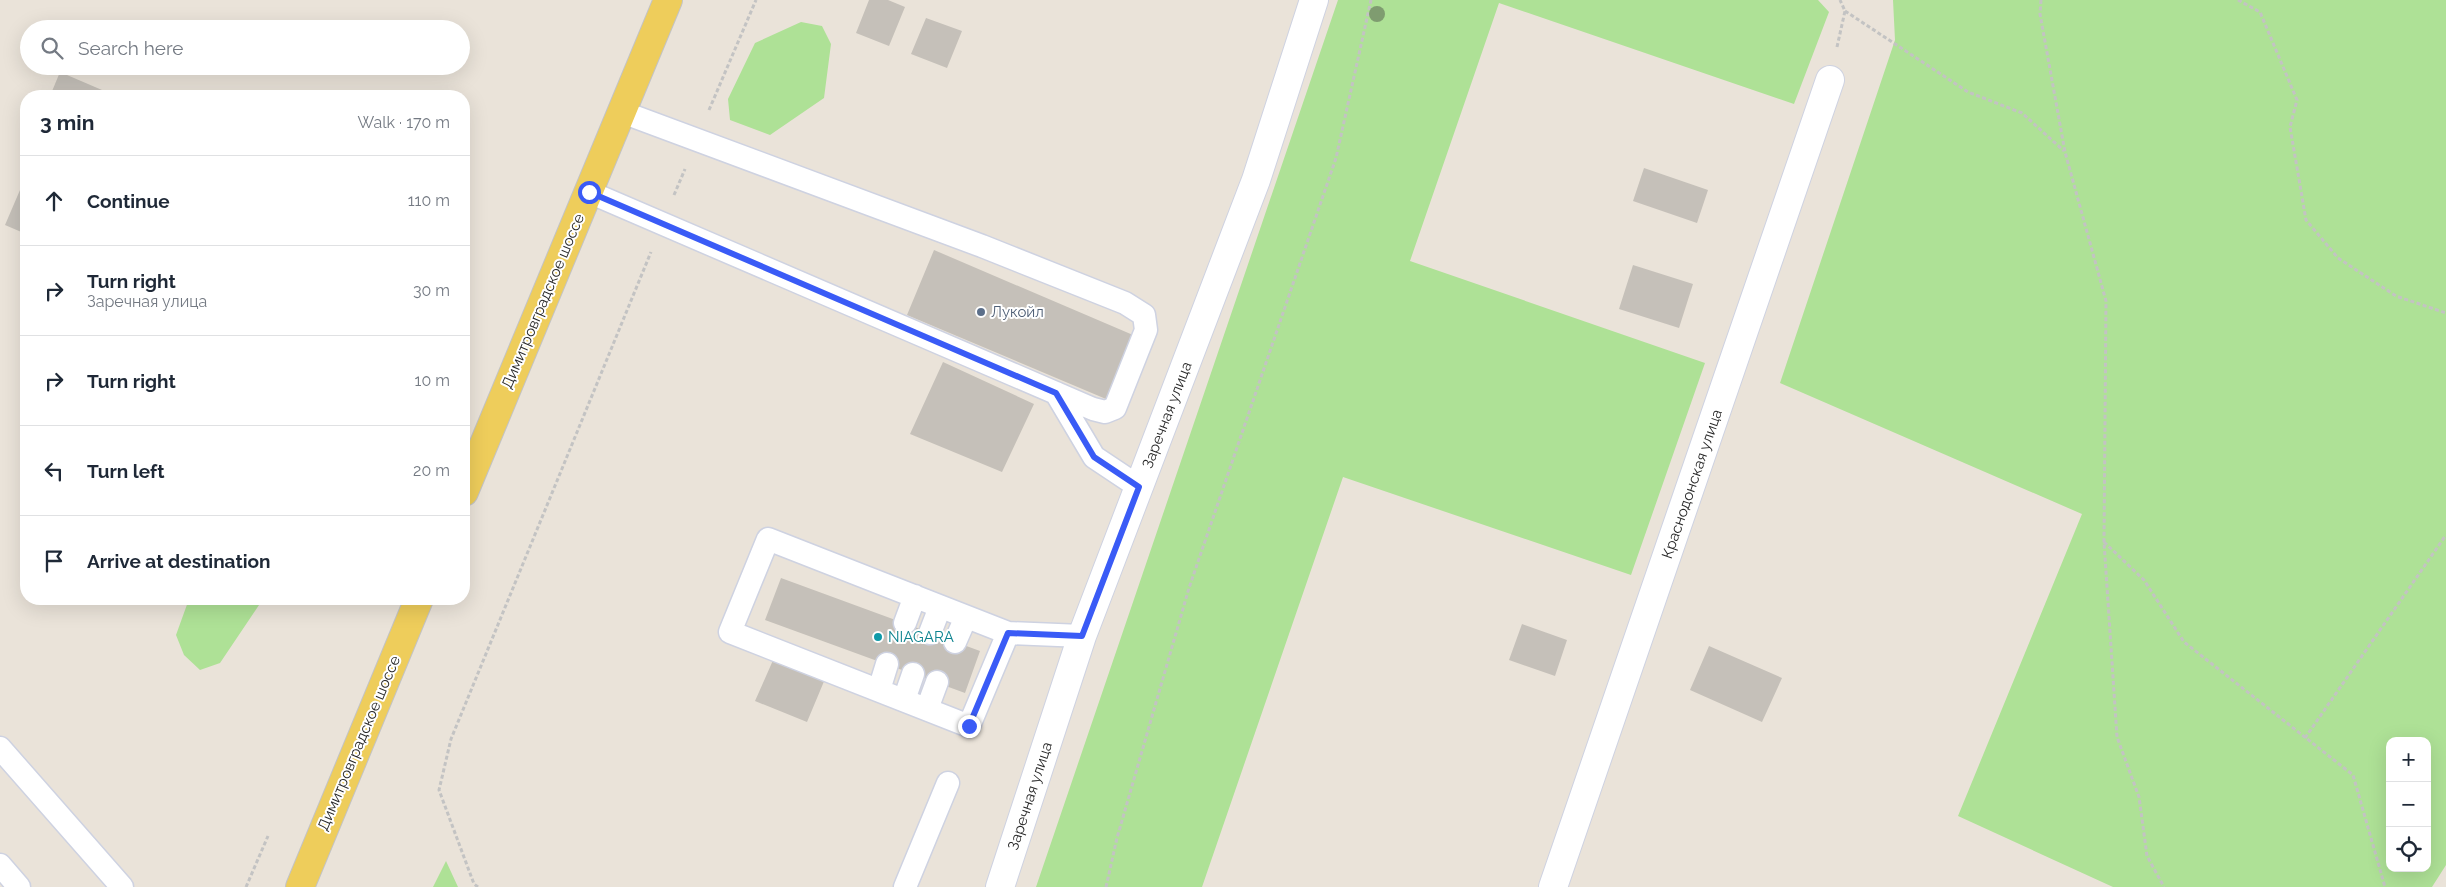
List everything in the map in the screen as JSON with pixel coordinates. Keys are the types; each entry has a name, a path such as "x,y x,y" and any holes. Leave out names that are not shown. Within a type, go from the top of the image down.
{"main road":[{"name":"Димитровградское шоссе","path":"470,478 668,0"},
{"name":"Димитровградское шоссе","path":"300,887 417,605"}],"street":[{"name":"Заречная улица","path":"1000,887 1082,636 1256,180 1314,0"},
{"name":"Краснодонская улица","path":"1553,887 1830,80"}],"lane":[{"path":"589,192 1093,409 1105,412 1115,408 1146,330 1144,315 1125,303 982,246 622,112"},
{"path":"1056,393 1094,457 1139,487"},
{"path":"1008,633 969,726 730,632 768,539 1008,633 1082,636"},
{"path":"905,623 915,596"},
{"path":"930,633 940,606"},
{"path":"955,642 966,617"},
{"path":"879,690 887,664"},
{"path":"904,700 913,674"},
{"path":"927,709 937,682"},
{"path":"0,748 122,887"},
{"path":"905,887 948,783"},
{"path":"0,865 19,887"}],"path":[{"path":"478,887 474,884 453,833 439,790 451,739 696,141 756,0"},
{"path":"1106,887 1118,838 1189,588 1336,158 1372,0"},
{"path":"1840,0 1845,11 1968,92 2022,112 2065,152"},
{"path":"2041,0 2040,14 2065,152 2106,300 2104,542 2118,738 2139,797 2147,856 2164,887"},
{"path":"2238,0 2260,12 2297,100 2290,127 2306,220 2338,258 2396,296 2446,313"},
{"path":"1830,80 1845,11"},
{"path":"2305,738 2446,536"},
{"path":"2104,542 2144,580 2184,642 2353,774 2385,887"},
{"path":"246,887 268,836"}],"green space":[{"path":"1338,0 1818,0 1829,12 1794,104 1499,3 1410,261 1705,363 1631,575 1343,477 1202,887 1036,887"},
{"path":"1893,0 2446,0 2446,865 2432,887 2113,887 1958,816 2082,514 1780,383 1895,40"},
{"path":"801,22 822,26 831,44 824,98 770,135 730,120 728,99 755,43"},
{"path":"187,605 259,605 220,663 200,670 184,655 176,635"},
{"path":"446,861 458,887 433,887"}],"building":[{"path":"869,0 888,0 905,7 889,46 856,33"},
{"path":"926,18 962,31 947,68 911,54"},
{"path":"59,75 67,75 102,90 52,90"},
{"path":"1644,168 1708,190 1697,223 1633,201"},
{"path":"20,190 20,231 5,225"},
{"path":"934,250 1133,335 1106,399 907,315"},
{"path":"1633,265 1693,284 1679,328 1619,309"},
{"path":"943,362 1034,404 1002,472 910,434"},
{"name":"NIAGARA","path":"781,578 980,651 965,693 765,620"},
{"path":"1522,624 1567,640 1555,676 1509,660"},
{"path":"1709,646 1782,678 1762,722 1690,690"},
{"path":"774,658 825,679 807,722 755,701"}],"place":[{"name":"Лукойл","path":"981,312"},
{"name":"NIAGARA","path":"878,637"}],"route":[{"path":"589,192 1056,393 1094,457 1139,487 1082,636 1008,633 969,726"}]}
